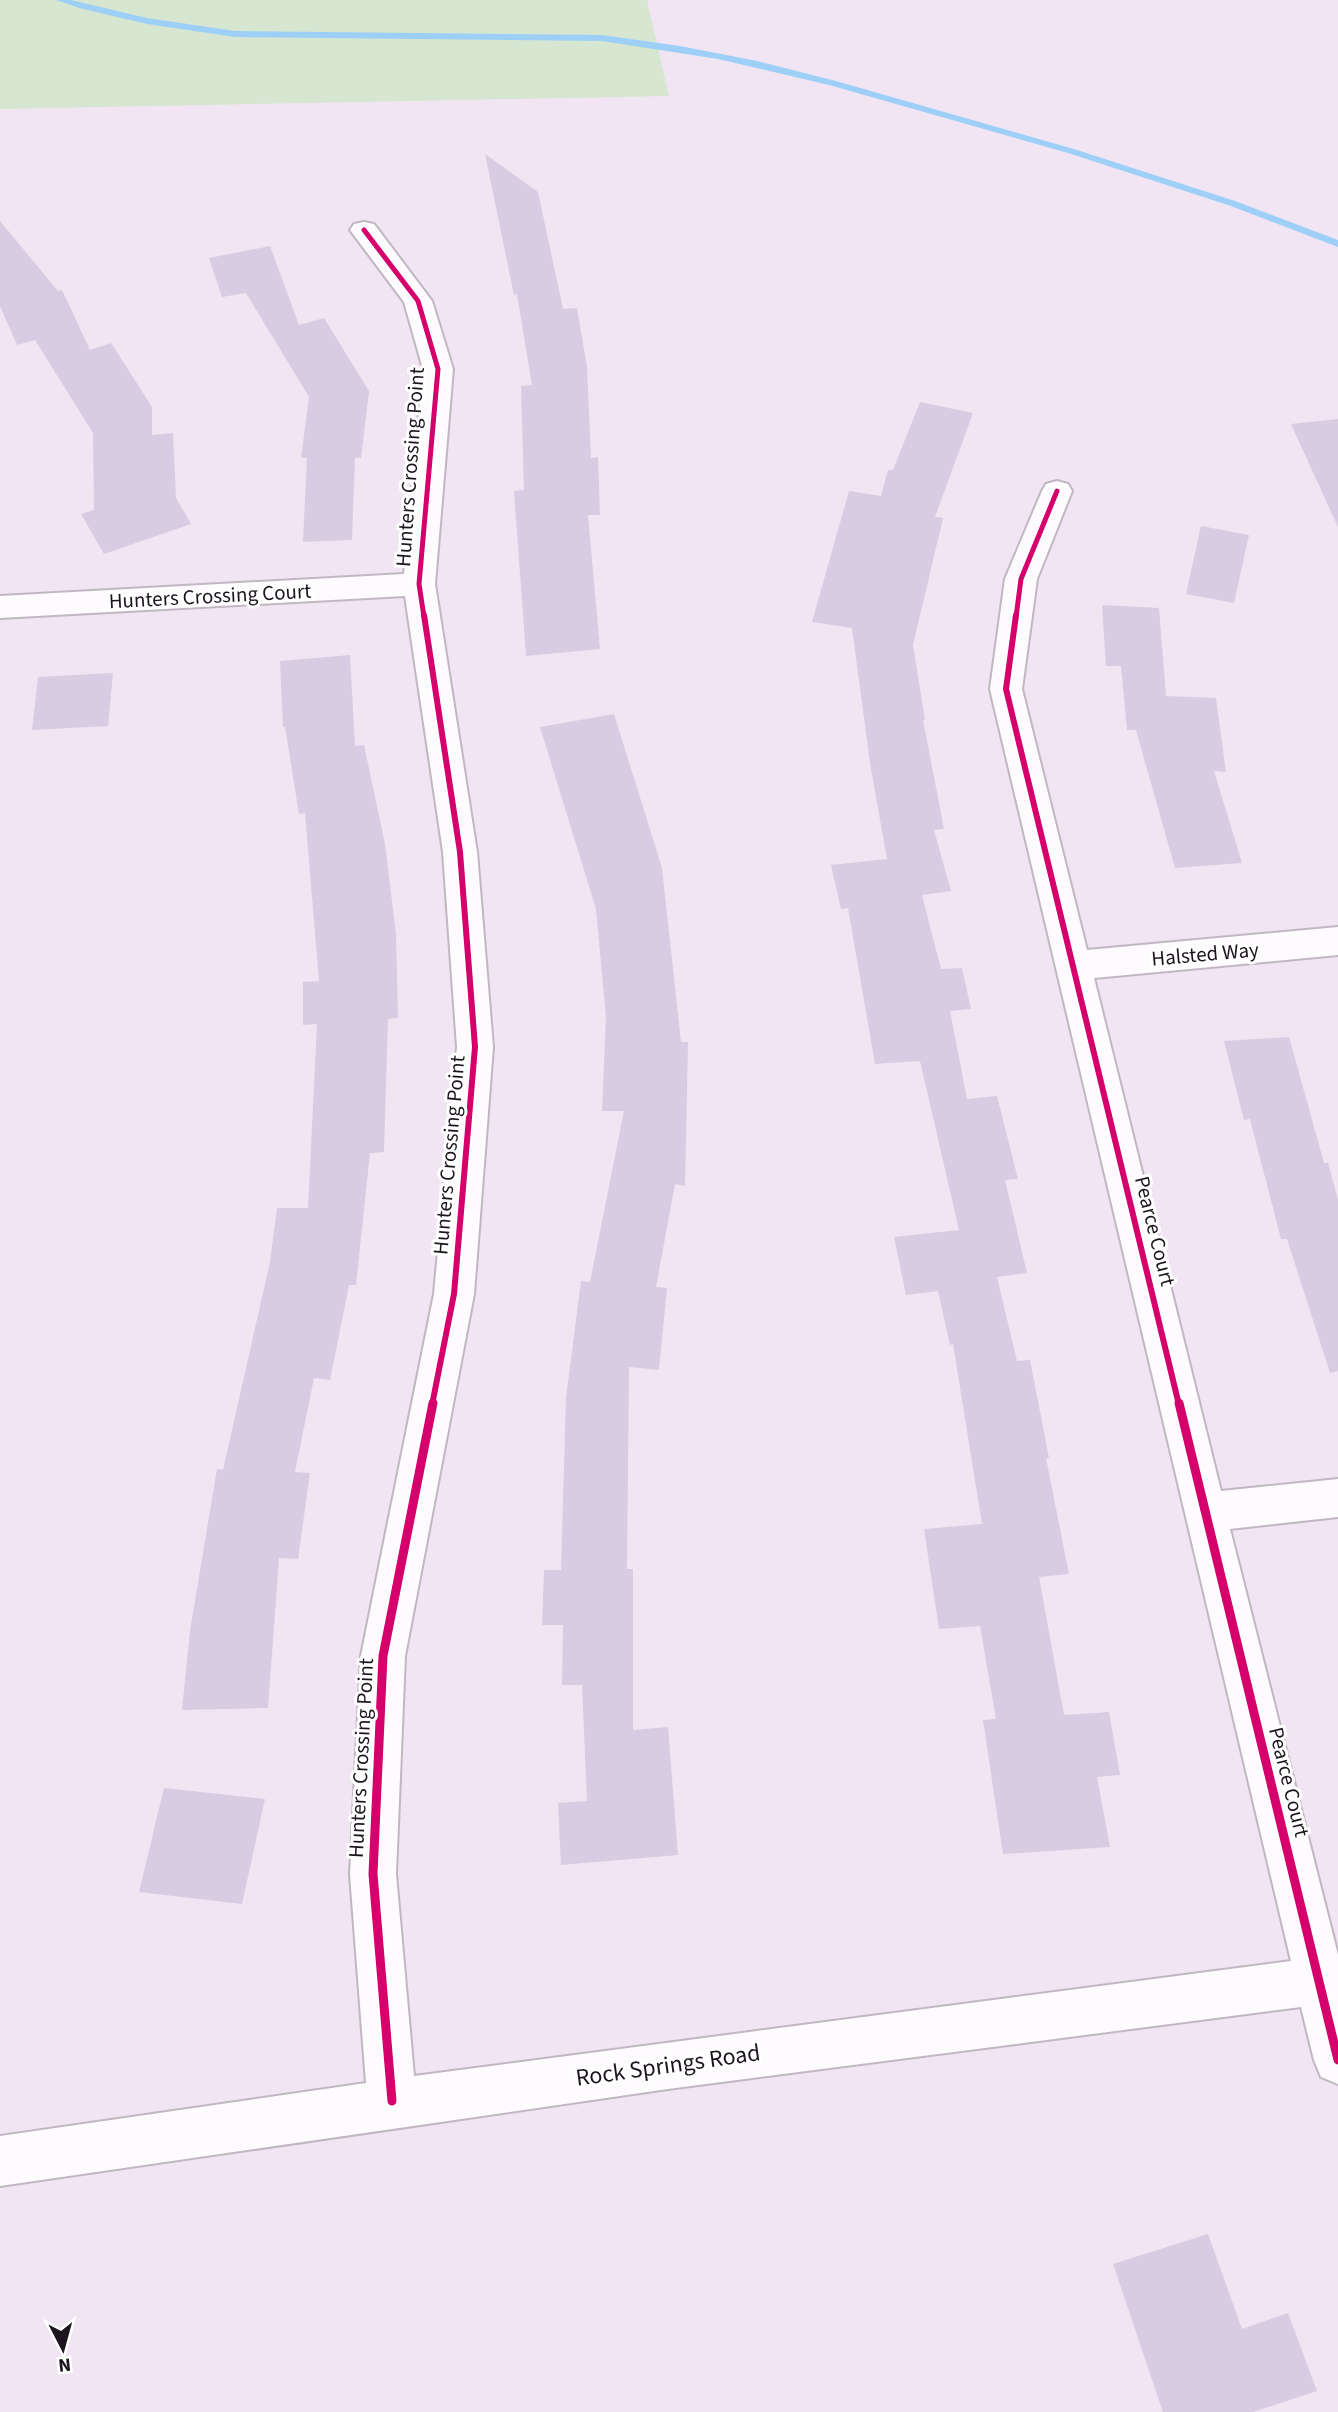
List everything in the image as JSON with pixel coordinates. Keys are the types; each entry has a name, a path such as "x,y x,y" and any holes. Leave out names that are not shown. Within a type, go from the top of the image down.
{"street":[{"name":"Hunters Crossing Point","path":"364,229 418,301 438,369 419,584 460,852 475,1047 454,1294 383,1656 373,1874 392,2101"},
{"name":"Pearce Court","path":"1057,491 1021,579 1006,688 1206,1512 1329,1980 1338,2060"},
{"name":"Hunters Crossing Court","path":"0,607 419,584"},
{"name":"Halsted Way","path":"1073,967 1338,942"},
{"path":"1206,1512 1338,1498"},
{"name":"Rock Springs Road","path":"0,2161 392,2101 1329,1980"}],"green space":[{"path":"0,0 647,0 669,96 0,109"}],"building":[{"path":"485,154 538,192 563,309 577,308 587,367 591,458 598,457 600,515 588,515 600,649 526,656 514,491 524,490 521,386 532,385 517,294 514,295"},
{"path":"0,221 58,291 62,290 90,350 111,343 152,407 152,435 173,433 176,498 191,524 104,554 81,514 94,510 93,433 35,340 17,345 0,306"},
{"path":"270,246 299,325 324,318 369,391 361,458 355,458 352,540 303,542 307,458 301,458 309,397 246,293 222,297 209,258"},
{"path":"920,402 973,413 935,517 943,518 913,645 923,720 944,829 934,830 951,891 922,895 941,969 962,968 971,1009 950,1011 967,1099 997,1096 1018,1179 1005,1180 1027,1273 997,1277 1017,1361 1030,1360 1069,1574 1039,1577 1064,1715 1109,1712 1120,1775 1097,1777 1110,1847 1003,1854 983,1720 996,1719 980,1626 939,1629 924,1529 982,1524 953,1344 950,1345 938,1291 906,1295 894,1237 959,1230 920,1061 875,1064 848,908 841,909 831,865 887,859 870,763 852,628 812,622 849,491 881,496 888,470 893,470"},
{"path":"1338,419 1338,527 1291,424"},
{"path":"1201,526 1249,535 1234,603 1186,594"},
{"path":"1102,605 1159,608 1166,696 1216,698 1226,772 1214,771 1242,863 1175,868 1136,730 1127,730 1121,666 1106,666"},
{"path":"350,655 355,746 364,745 385,844 396,934 398,1018 388,1019 384,1152 370,1153 356,1285 349,1285 330,1380 314,1378 295,1472 310,1473 298,1559 279,1558 268,1708 182,1710 190,1631 217,1469 223,1470 270,1262 277,1208 308,1208 317,1024 303,1025 303,982 319,981 305,813 299,814 283,727 280,661"},
{"path":"113,673 108,726 32,730 38,677"},
{"path":"614,714 662,868 681,1042 688,1042 685,1186 675,1184 656,1287 667,1288 659,1370 629,1367 627,1569 633,1569 633,1730 668,1727 678,1855 561,1865 558,1803 587,1801 582,1685 562,1685 563,1625 542,1625 544,1570 561,1570 566,1398 581,1281 590,1282 624,1111 602,1111 606,1017 596,909 540,727"},
{"path":"1289,1037 1324,1163 1328,1163 1338,1200 1338,1371 1330,1373 1287,1239 1281,1239 1250,1119 1244,1120 1224,1041"},
{"path":"164,1788 265,1799 242,1904 139,1892"},
{"path":"1208,2234 1242,2329 1288,2313 1317,2391 1253,2412 1163,2412 1113,2264"}],"waterway":[{"path":"61,0 147,21 235,34 602,38 718,56 832,83 1071,151 1232,203 1338,244"}],"cycle path":[{"path":"364,230 418,301 438,369 419,584 460,852 475,1047 454,1294 383,1656 373,1874 392,2101"},
{"path":"1057,491 1021,579 1006,689 1338,2060"}]}
